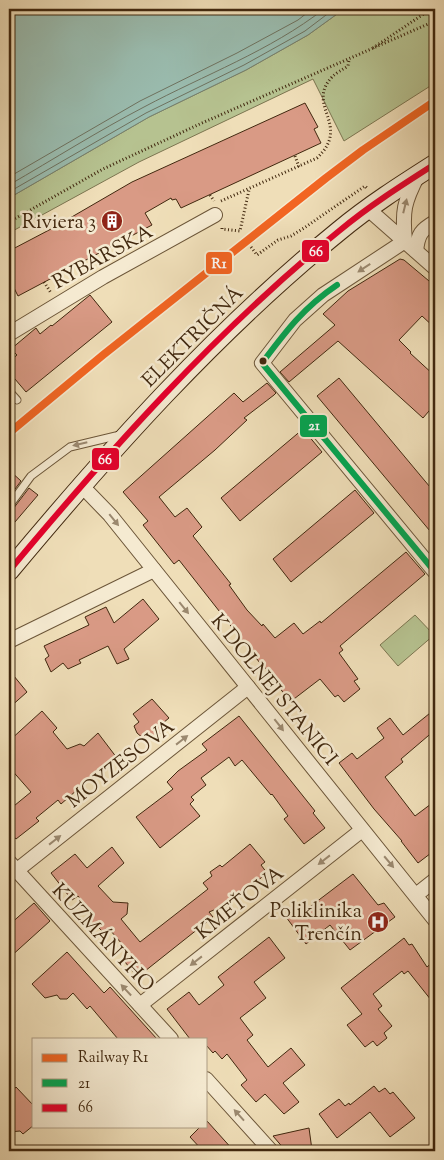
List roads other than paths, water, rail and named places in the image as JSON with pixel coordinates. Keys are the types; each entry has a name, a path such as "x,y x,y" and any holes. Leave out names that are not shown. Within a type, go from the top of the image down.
{"main road":[{"name":"ELEKTRIČNÁ","path":"9,571 81,485 128,433 243,316 322,246 368,209 435,164"}],"street":[{"path":"410,246 403,219 405,204 419,174"},
{"path":"368,209 435,268"},
{"name":"RYBÁRSKA","path":"9,334 103,277 215,215"},
{"path":"435,222 423,229 418,239 410,246 323,294 295,320 262,363 435,572"},
{"name":"K DOLNEJ STANICI","path":"81,485 110,515 435,920"},
{"path":"9,641 154,570"},
{"name":"MOYZESOVA","path":"12,866 248,687"},
{"name":"KMEŤOVA","path":"140,1005 362,830"},
{"name":"KUZMÁNYHO","path":"12,866 169,1038"},
{"path":"416,895 435,880"},
{"path":"208,1081 271,1151"}],"lane":[{"path":"9,392 18,400"},
{"path":"9,506 31,476 70,447 128,433"}],"water":[{"path":"9,9 344,9 308,35 246,70 149,117 9,198"}],"rail line":[{"name":"R1","path":"9,433 103,355 326,178 363,150 435,101"}],"place":[{"name":"Riviera 3","path":"112,221"},
{"name":"Poliklinika Trenčín","path":"378,922"}]}
